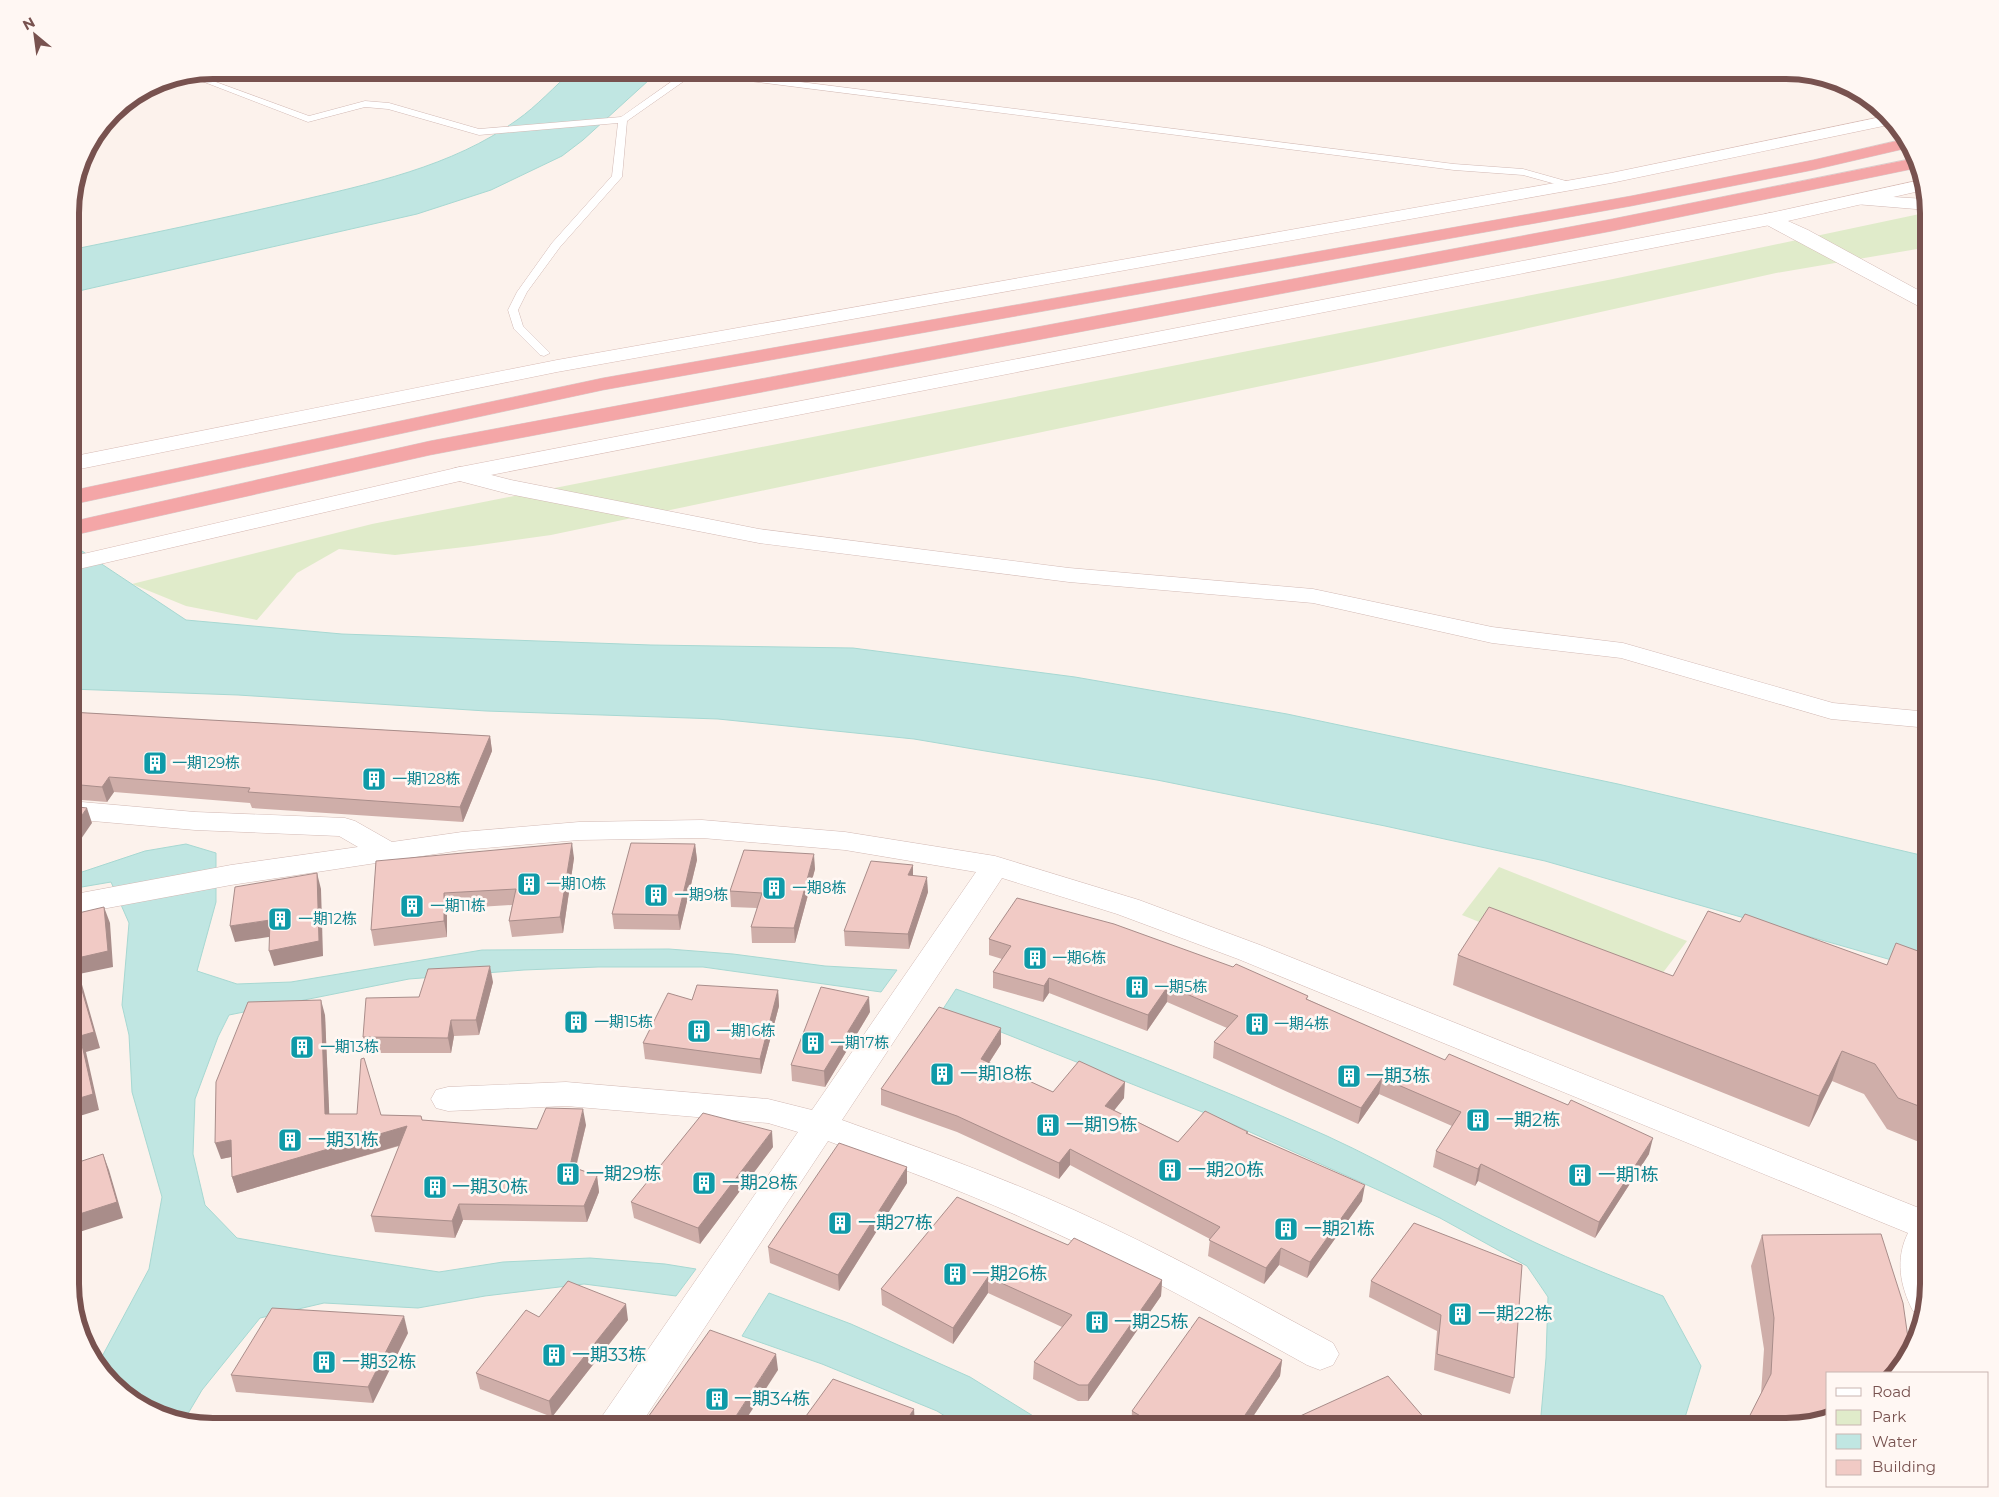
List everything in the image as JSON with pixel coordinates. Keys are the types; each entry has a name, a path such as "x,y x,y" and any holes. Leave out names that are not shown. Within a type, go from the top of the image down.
{"highway":[{"path":"79,496 603,384 1631,200 1901,145"},
{"path":"79,527 430,448 610,412 1602,227 1911,164"}],"street":[{"path":"79,462 557,366 1570,185 1761,148 1884,121"},
{"path":"79,562 460,474 1770,220 1918,186"},
{"path":"1861,200 1920,204"},
{"path":"1770,220 1801,234 1920,299"},
{"path":"460,474 509,487 759,536 1070,575 1313,596 1492,635 1623,651 1831,711 1920,719"},
{"path":"79,811 195,820 345,827 388,852"},
{"path":"79,903 231,875 388,852 462,842 579,831 702,829 844,841 995,866 1128,906 1249,952 1920,1223"},
{"path":"623,1418 995,866"},
{"path":"448,1099 566,1094 768,1111 820,1124 938,1168 1062,1220 1214,1296 1320,1354"},
{"path":"1920,1247 1917,1273 1920,1282"}],"lane":[{"path":"202,79 308,119 341,109 373,104 389,106 479,132 623,120 681,79"},
{"path":"755,79 1445,166 1523,172 1570,185"},
{"path":"544,353 518,327 513,310 556,245 617,177 623,120"}],"green space":[{"path":"1920,214 1920,249 1776,273 1376,362 551,535 395,555 339,549 297,573 257,620 186,606 132,584 372,524 1613,279"},
{"path":"1499,867 1687,941 1649,991 1462,915"}],"water":[{"path":"563,79 650,79 583,140 562,156 491,190 417,214 79,291 79,248 210,221 380,181 409,172 438,162 492,136 517,120"},
{"path":"79,549 186,620 342,634 651,645 853,648 1075,677 1287,714 1618,784 1920,855 1920,966 1895,961 1545,861 1385,826 1157,780 914,739 718,719 486,711 238,695 79,689"},
{"path":"186,844 216,853 216,902 197,971 237,984 291,982 482,950 669,949 733,954 825,966 897,970 881,992 703,967 598,967 524,970 409,979 229,1015 218,1037 195,1099 193,1154 205,1205 237,1238 439,1272 503,1262 590,1258 665,1264 696,1269 676,1296 584,1284 485,1296 418,1308 324,1303 260,1318 202,1390 187,1416 153,1404 131,1391 101,1359 149,1269 162,1197 132,1092 129,1035 122,1005 129,923 111,882 79,887 79,873 145,851"},
{"path":"956,989 1143,1058 1327,1136 1534,1242 1663,1296 1701,1366 1685,1418 1541,1418 1546,1358 1548,1297 1527,1266 1440,1218 1230,1123 943,1009"},
{"path":"769,1293 851,1324 970,1377 1036,1418 948,1418 937,1411 822,1364 742,1336"}],"building":[{"path":"79,713 490,736 460,807 248,792 250,788 109,777 102,787 79,785"},
{"path":"79,807 87,808 79,819"},
{"path":"572,843 560,917 509,921 516,889 444,893 444,921 371,930 376,861"},
{"name":"一期9栋","path":"631,843 695,844 678,915 612,914"},
{"name":"一期8栋","path":"744,850 814,854 794,928 751,927 762,893 730,891"},
{"path":"871,861 913,865 908,875 927,877 908,934 844,931"},
{"name":"一期12栋","path":"317,873 319,941 269,951 270,920 230,926 235,887"},
{"path":"1017,898 1114,924 1233,967 1236,964 1308,996 1306,999 1445,1060 1449,1054 1568,1105 1571,1100 1653,1138 1599,1222 1481,1164 1478,1169 1436,1151 1461,1112 1382,1078 1361,1108 1214,1042 1238,1016 1168,986 1148,1015 1049,978 1044,986 993,972 1011,946 989,939"},
{"path":"104,907 108,951 79,958 79,913"},
{"path":"1489,907 1673,976 1708,911 1740,922 1745,914 1887,965 1896,943 1920,952 1920,1107 1898,1098 1875,1064 1842,1051 1819,1096 1458,955"},
{"path":"490,966 476,1020 451,1020 448,1038 363,1037 366,998 419,997 428,969"},
{"path":"79,980 94,1032 80,1036 93,1094 79,1098"},
{"name":"一期16栋","path":"697,985 778,990 760,1059 643,1043 668,993 692,1000"},
{"path":"821,987 869,997 824,1071 791,1065"},
{"path":"321,1000 325,1114 357,1114 361,1059 364,1058 381,1115 421,1116 422,1120 537,1129 546,1108 583,1109 570,1166 597,1176 584,1206 459,1204 452,1221 371,1216 407,1126 232,1177 231,1140 215,1143 216,1082 248,1002"},
{"path":"939,1007 1001,1028 981,1059 1053,1092 1079,1061 1125,1082 1105,1106 1178,1142 1205,1111 1248,1132 1246,1133 1365,1185 1310,1262 1281,1248 1266,1268 1209,1240 1220,1227 1070,1149 1059,1163 957,1116 881,1089"},
{"name":"一期28栋","path":"703,1113 772,1131 698,1228 631,1202"},
{"name":"一期27栋","path":"839,1143 907,1167 838,1275 768,1247"},
{"path":"103,1154 117,1202 79,1214 79,1162"},
{"path":"957,1197 1068,1245 1074,1238 1162,1280 1088,1385 1079,1385 1034,1362 1072,1315 988,1277 953,1328 881,1289"},
{"name":"一期22栋","path":"1414,1223 1522,1265 1514,1378 1437,1354 1441,1315 1371,1281"},
{"path":"1881,1234 1903,1303 1908,1339 1893,1366 1887,1372 1826,1372 1826,1412 1804,1417 1749,1418 1771,1374 1774,1318 1762,1235"},
{"name":"一期33栋","path":"568,1281 626,1304 549,1401 476,1373 526,1310 539,1317"},
{"name":"一期32栋","path":"272,1308 404,1316 368,1387 231,1375"},
{"path":"1199,1317 1282,1360 1243,1418 1144,1418 1132,1411"},
{"name":"一期34栋","path":"710,1330 776,1354 735,1418 647,1418"},
{"path":"1388,1376 1424,1418 1296,1418"},
{"path":"833,1379 914,1409 908,1418 805,1418"}],"place":[{"name":"一期129栋","path":"155,763"},
{"name":"一期128栋","path":"374,779"},
{"name":"一期10栋","path":"529,884"},
{"name":"一期8栋","path":"774,888"},
{"name":"一期9栋","path":"656,895"},
{"name":"一期11栋","path":"412,906"},
{"name":"一期12栋","path":"280,919"},
{"name":"一期6栋","path":"1035,958"},
{"name":"一期5栋","path":"1137,987"},
{"name":"一期15栋","path":"576,1022"},
{"name":"一期4栋","path":"1257,1024"},
{"name":"一期16栋","path":"699,1031"},
{"name":"一期17栋","path":"813,1043"},
{"name":"一期13栋","path":"302,1047"},
{"name":"一期18栋","path":"942,1074"},
{"name":"一期3栋","path":"1349,1076"},
{"name":"一期2栋","path":"1478,1120"},
{"name":"一期19栋","path":"1048,1125"},
{"name":"一期31栋","path":"290,1140"},
{"name":"一期20栋","path":"1170,1170"},
{"name":"一期29栋","path":"568,1174"},
{"name":"一期1栋","path":"1580,1175"},
{"name":"一期28栋","path":"704,1183"},
{"name":"一期30栋","path":"435,1187"},
{"name":"一期27栋","path":"840,1223"},
{"name":"一期21栋","path":"1286,1229"},
{"name":"一期26栋","path":"955,1274"},
{"name":"一期22栋","path":"1460,1314"},
{"name":"一期25栋","path":"1097,1322"},
{"name":"一期33栋","path":"554,1355"},
{"name":"一期32栋","path":"324,1362"},
{"name":"一期34栋","path":"717,1399"}]}
